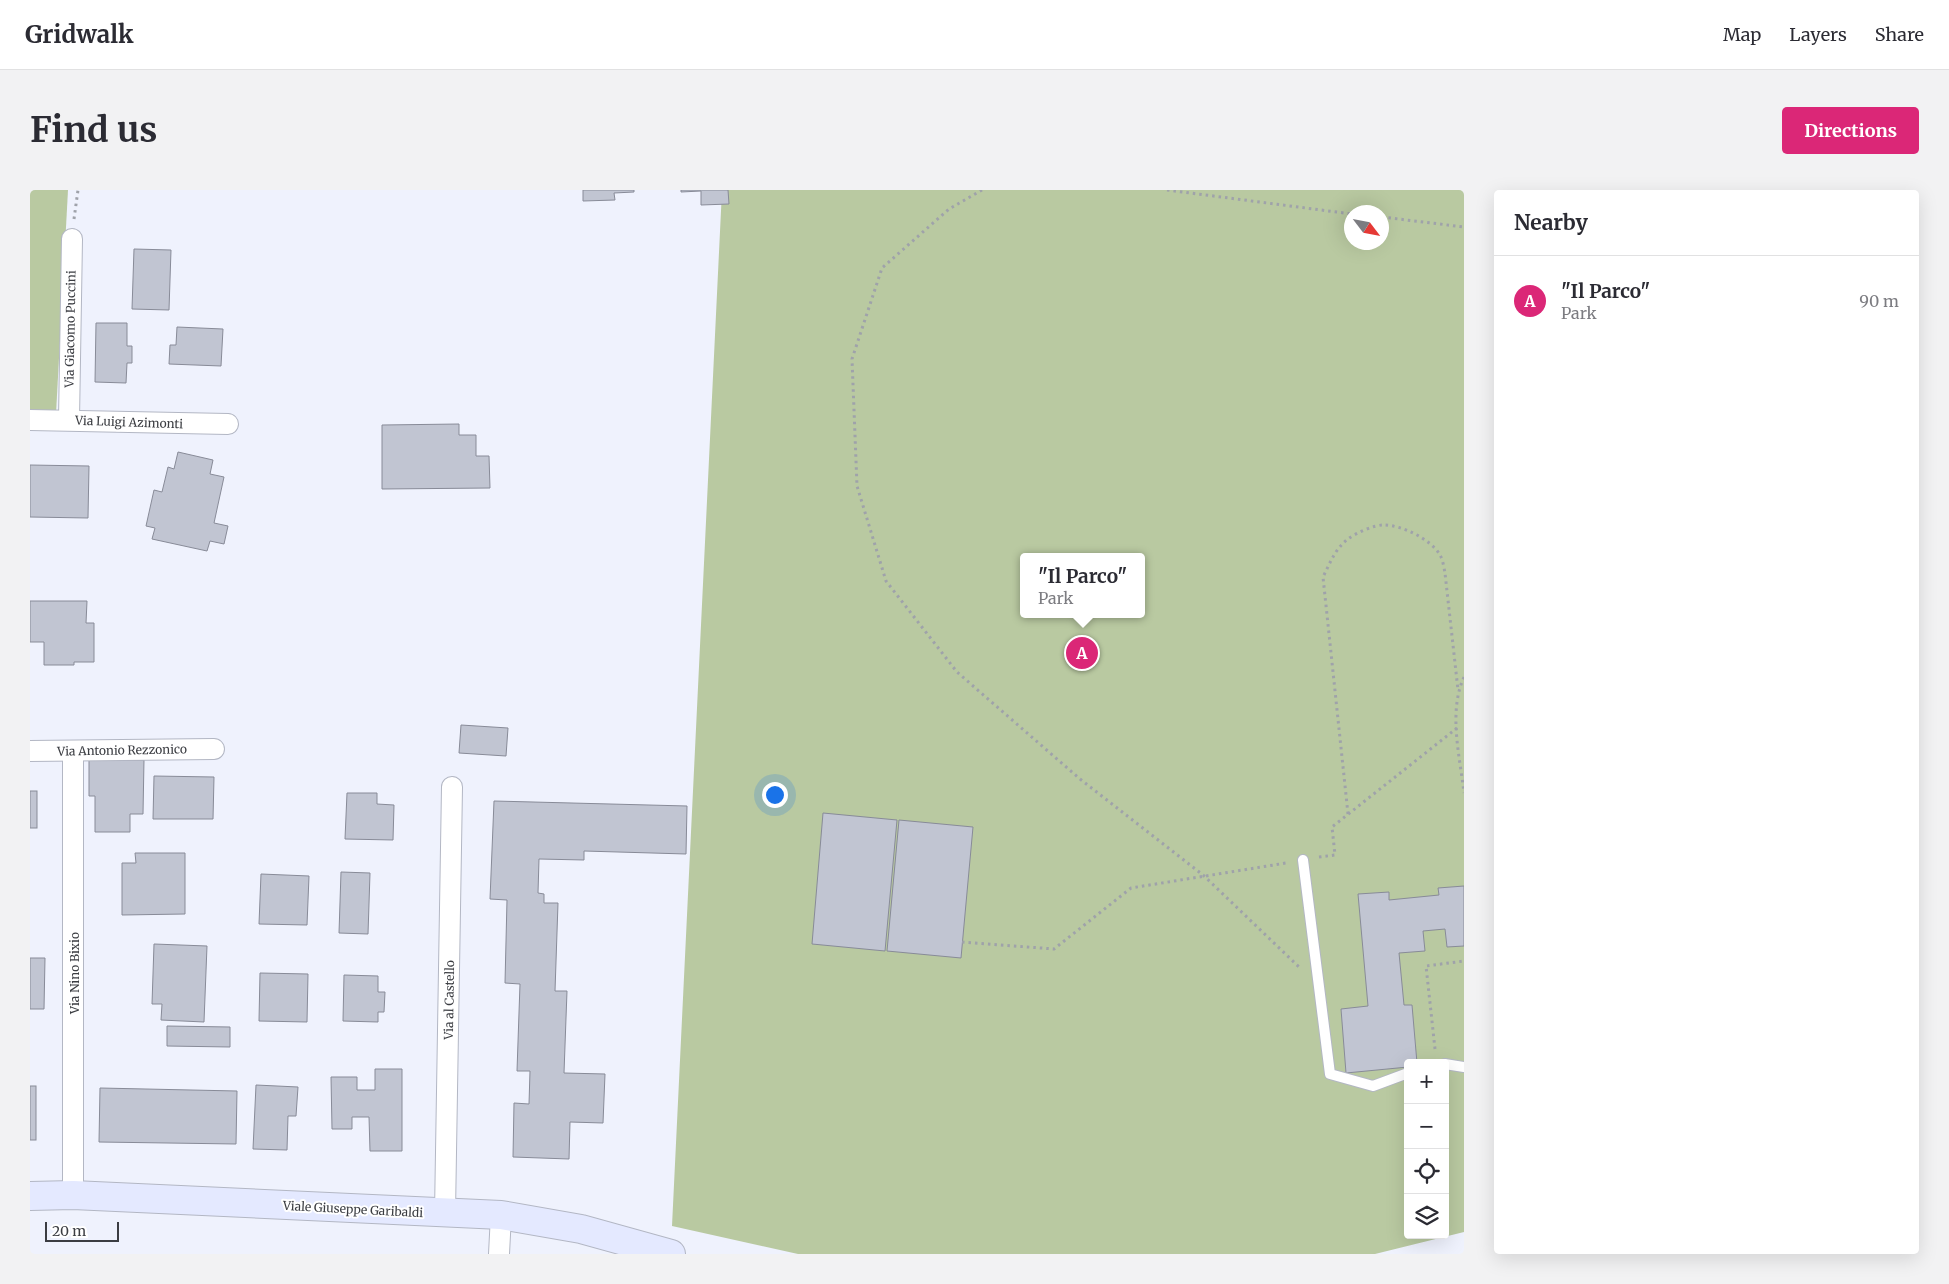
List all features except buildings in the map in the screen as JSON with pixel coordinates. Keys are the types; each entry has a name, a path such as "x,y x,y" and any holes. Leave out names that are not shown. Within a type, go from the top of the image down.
{"main road":[{"name":"Viale Giuseppe Garibaldi","path":"30,1196 73,1195 501,1216 581,1229 671,1254"}],"street":[{"name":"Via Giacomo Puccini","path":"69,420 72,239"},
{"name":"Via Luigi Azimonti","path":"30,420 228,424"},
{"name":"Via Antonio Rezzonico","path":"30,751 214,749"},
{"name":"Via Nino Bixio","path":"73,751 73,1195"},
{"name":"Via al Castello","path":"445,1213 452,787"},
{"path":"499,1254 501,1216"}],"lane":[{"path":"1302,860 1330,1074 1373,1086 1404,1074"},
{"path":"1449,1065 1464,1067"}],"path":[{"path":"72,239 78,190"},
{"path":"982,190 949,209 882,268 852,359 857,486 886,581 957,672 1080,779 1203,875 1319,986"},
{"path":"1167,190 1344,213"},
{"path":"1389,218 1464,227"},
{"path":"1348,814 1323,577 1334,554 1348,539 1383,525 1408,531 1426,540 1440,555 1445,573 1458,690 1457,728 1464,793"},
{"path":"1458,690 1464,677"},
{"path":"1342,819 1457,728"},
{"path":"962,942 1054,949 1131,888 1203,875"},
{"path":"1436,1053 1426,966 1464,961"}],"green space":[{"path":"30,190 68,190 56,414 30,412"},
{"path":"722,190 1464,190 1464,1232 1449,1236 1449,1059 1404,1059 1404,1239 1436,1239 1375,1254 798,1254 672,1226"}],"place":[{"name":"\"Il Parco\"","path":"1082,653"}]}
